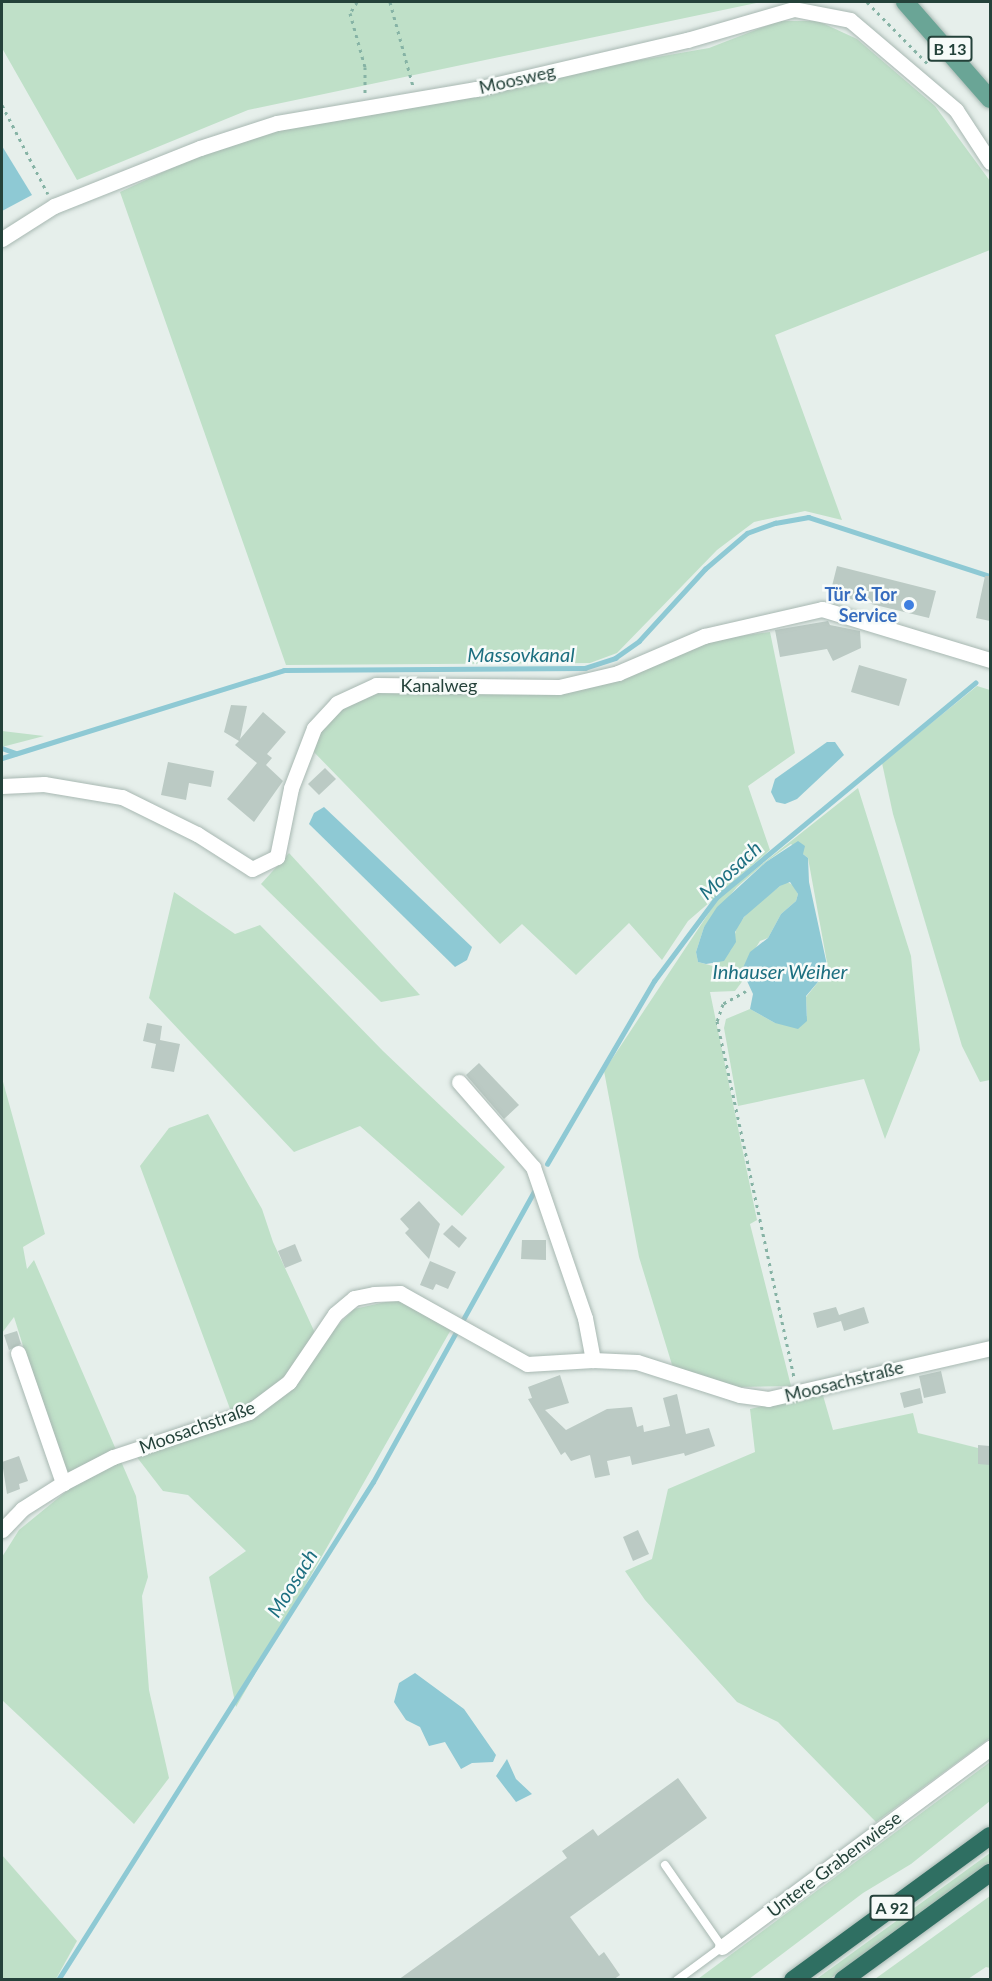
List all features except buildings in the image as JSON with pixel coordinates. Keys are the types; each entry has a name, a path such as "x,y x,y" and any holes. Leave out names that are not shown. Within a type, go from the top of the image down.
{"highway":[{"name":"A 92","path":"793,1980 990,1836"},
{"name":"A 92","path":"843,1980 990,1873"}],"main road":[{"name":"B 13","path":"905,2 990,99"}],"street":[{"name":"Moosweg","path":"2,239 54,206 200,148 277,123 416,99 687,40 794,9 850,20 956,110 990,162"},
{"name":"Kanalweg","path":"2,786 44,784 122,796 197,834 252,869 277,857 291,788 314,728 337,703 376,685 559,687 618,673 704,636 822,609 990,660"},
{"path":"459,1082 533,1167 585,1318 593,1360"},
{"name":"Moosachstraße","path":"2,1530 22,1509 63,1483 113,1457 249,1412 270,1399 289,1382 335,1314 354,1298 400,1293 452,1319 471,1333 527,1364 593,1360 651,1365 740,1395 768,1399 798,1394 990,1348"},
{"path":"18,1353 63,1483"},
{"name":"Untere Grabenwiese","path":"722,1947 990,1748"}],"lane":[{"path":"665,1865 722,1947"},
{"name":"Untere Grabenwiese","path":"677,1980 722,1947"}],"path":[{"path":"357,2 350,13 365,67 366,108"},
{"path":"390,2 416,99"},
{"path":"2,105 54,206"},
{"path":"746,991 723,1004 717,1021 798,1394"}],"green space":[{"path":"2,2 761,2 248,110 77,180 2,48"},
{"path":"779,21 818,21 857,39 935,106 990,181 990,250 775,335 842,520 805,511 754,522 717,550 617,653 590,663 286,665 120,192 258,128 277,123 709,48"},
{"path":"770,632 795,753 748,786 770,850 688,921 662,960 629,923 576,975 522,924 500,944 311,749 320,730 342,704 375,689 556,690 716,639"},
{"path":"977,686 990,690 990,1080 980,1082 962,1046 893,814 882,763"},
{"path":"2,731 44,736 2,747"},
{"path":"858,788 911,956 920,1050 885,1139 864,1079 738,1106 724,1028 726,1019 750,1009 775,1023 807,1016 806,997 823,976 830,979 808,858 791,844 766,862 737,887 704,927 696,952 698,962 713,966 731,950 737,926 750,910 780,886 787,882 793,885 798,894 796,901 781,914 768,938 760,941 742,970 744,979 735,991 710,992 757,1220 750,1224 791,1386 737,1387 673,1368 639,1257 604,1071 718,899"},
{"path":"289,853 420,995 381,1002 261,884"},
{"path":"174,892 235,934 260,925 383,1051 505,1167 462,1216 360,1126 294,1152 149,998"},
{"path":"2,1078 45,1234 23,1247 27,1269 34,1260 136,1496 148,1577 142,1596 149,1690 169,1778 134,1824 2,1700 2,1557 19,1530 68,1490 14,1317 2,1333"},
{"path":"208,1114 262,1209 273,1242 315,1333 324,1339 354,1309 399,1299 453,1326 236,1707 209,1577 246,1551 188,1495 163,1491 136,1456 236,1425 140,1166 169,1128"},
{"path":"822,1392 833,1430 913,1413 918,1433 990,1451 990,1738 876,1822 778,1722 737,1702 645,1600 625,1571 652,1559 668,1489 755,1452 750,1409"},
{"path":"990,1762 990,1801 911,1864 863,1893 749,1979 698,1979"},
{"path":"990,1853 990,1863 830,1979 815,1980"},
{"path":"2,1855 77,1941 56,1979 2,1979"},
{"path":"990,1896 990,1968 986,1967 968,1979 875,1979"}],"water":[{"path":"2,146 32,195 2,211"},
{"path":"827,742 835,742 844,755 797,799 785,804 776,802 771,792 775,779"},
{"path":"324,807 472,947 467,960 455,967 309,824 314,813"},
{"name":"Inhauser Weiher","path":"798,841 805,846 803,854 808,858 809,882 830,979 823,976 806,996 807,1021 798,1029 775,1023 750,1009 753,994 742,970 750,952 768,938 781,914 796,901 798,894 790,882 780,886 744,917 735,932 736,942 724,961 706,964 698,962 696,952 704,927 717,907 766,862"},
{"path":"415,1673 464,1709 496,1755 493,1762 472,1763 461,1769 445,1742 429,1746 420,1727 406,1720 394,1702 399,1683"},
{"path":"507,1759 516,1779 532,1794 516,1802 496,1776"}],"waterway":[{"name":"Massovkanal","path":"2,758 284,670 585,668 615,658 639,641 705,569 747,533 775,523 808,517 990,576"},
{"name":"Moosach","path":"547,1164 654,981 716,898 975,683"},
{"path":"2,748 16,753"},
{"name":"Moosach","path":"58,1980 373,1482 534,1192"}],"place":[{"name":"Tür & Tor Service","path":"909,605"}]}
